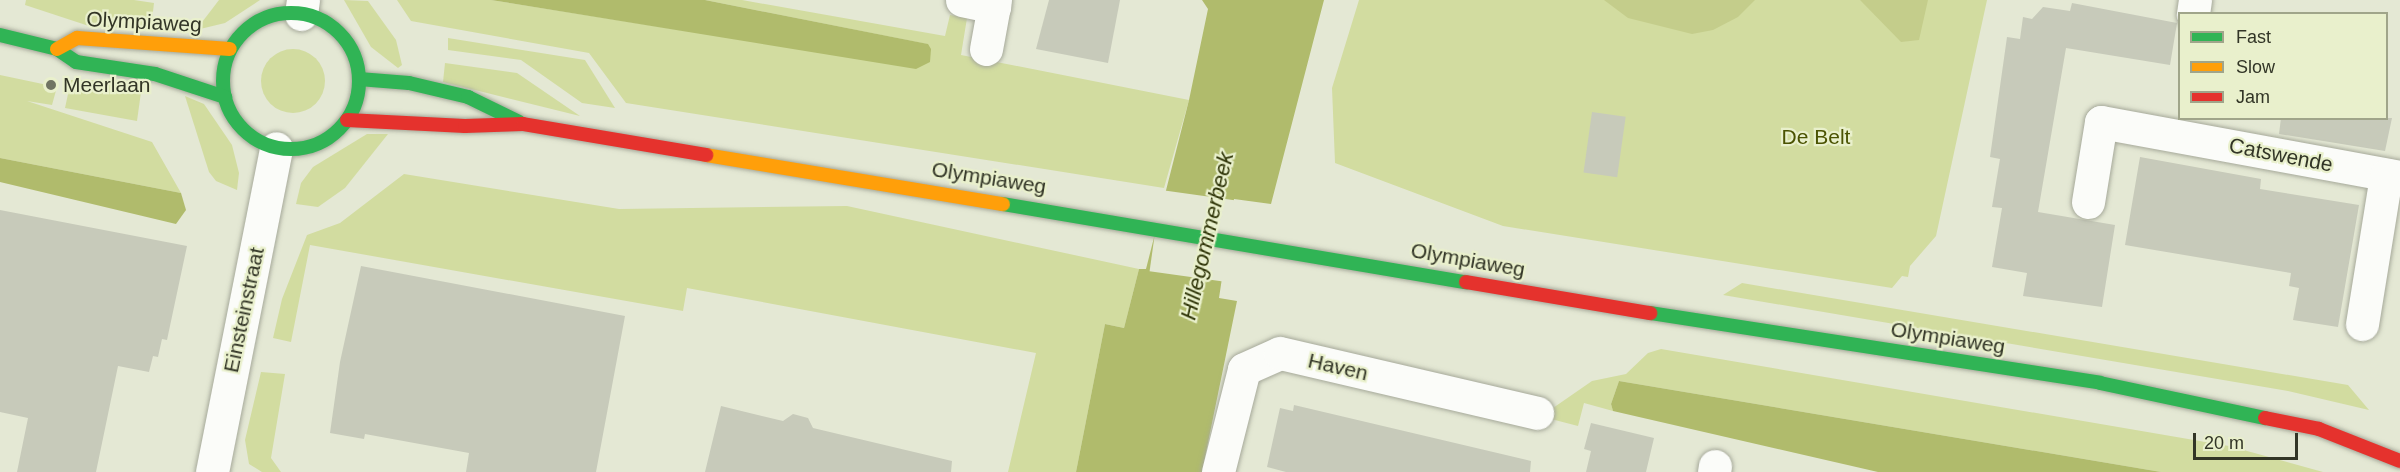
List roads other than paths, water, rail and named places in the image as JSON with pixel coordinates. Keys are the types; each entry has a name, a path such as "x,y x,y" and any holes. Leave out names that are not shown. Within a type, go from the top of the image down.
{"main road":[{"path":"302,7 342,36 351,49 359,79 347,120 316,145 276,148 249,136 238,125 225,97 223,73 238,38 260,20 302,7"},
{"name":"Olympiaweg","path":"0,35 57,49 76,62 155,74 225,97"},
{"name":"Olympiaweg","path":"57,49 77,38 231,50"},
{"name":"Olympiaweg","path":"359,79 409,83 468,97 523,124"},
{"name":"Olympiaweg","path":"347,120 465,126 523,124 1151,226 1621,308 2100,383 2319,429 2400,461"}],"street":[{"path":"962,0 994,3 986,49"},
{"name":"Catswende","path":"2088,202 2101,122 2178,124 2393,176 2362,324"},
{"name":"Einsteinstraat","path":"212,472 276,148"},
{"name":"Haven","path":"1218,472 1244,369 1280,353 1537,413"}],"water":[{"path":"491,0 705,0 928,44 931,49 930,62 916,69"},
{"name":"Hillegommerbeek","path":"1202,0 1324,0 1271,204 1234,199 1219,298 1237,301 1202,472 1076,472 1105,324 1124,328 1139,269 1146,269 1189,100 1208,9"},
{"path":"0,158 181,193 186,210 176,224 0,182"},
{"path":"1619,381 2161,472 1878,472 1613,411 1611,404"}],"place":[{"name":"Meerlaan","path":"51,85"}],"park label":[{"name":"De Belt","path":"1816,137"}]}
